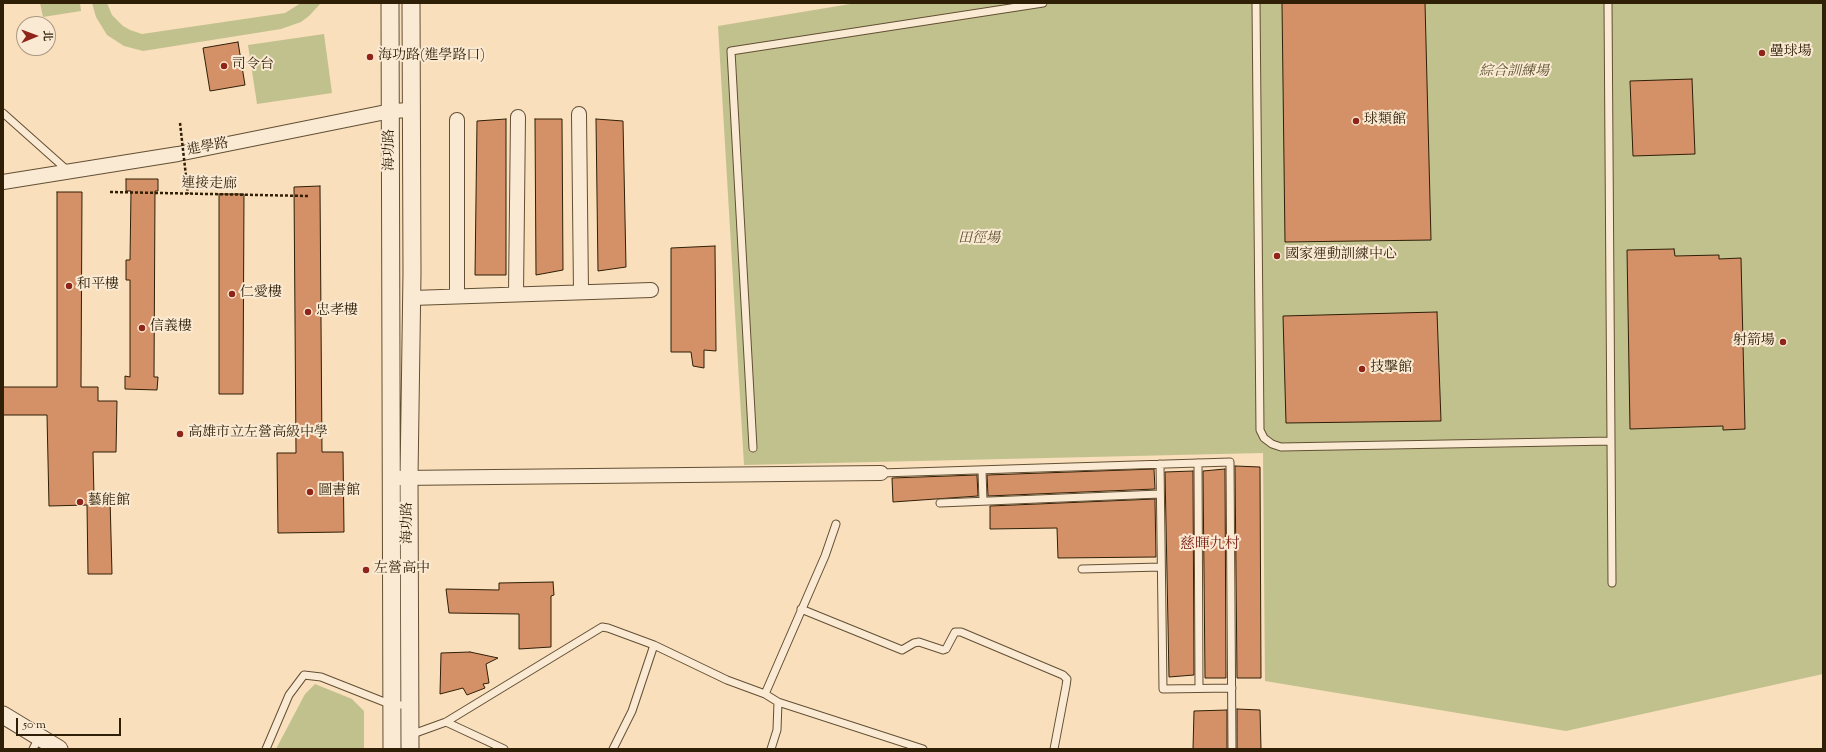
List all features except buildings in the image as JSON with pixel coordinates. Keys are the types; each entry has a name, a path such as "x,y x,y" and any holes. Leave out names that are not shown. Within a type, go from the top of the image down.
{"street":[{"name":"海功路","path":"390,3 392,705 401,740"},
{"name":"海功路","path":"401,740 410,705 409,477 412,298 411,3"},
{"name":"進學路","path":"4,184 67,170 178,154 391,111 411,110"},
{"path":"579,114 581,292"},
{"path":"516,293 518,117"},
{"path":"457,120 457,296"},
{"path":"392,298 651,290"},
{"path":"392,478 881,473"},
{"path":"3,715 36,743 59,749"}],"lane":[{"path":"753,448 731,51 1043,3"},
{"path":"1256,3 1260,430 1264,438 1272,444 1281,447 1611,441"},
{"path":"1608,3 1612,583"},
{"path":"3,113 67,170"},
{"path":"881,473 1230,462 1232,749"},
{"path":"1198,463 1199,688"},
{"path":"1160,464 1163,689 1232,688"},
{"path":"982,470 983,501"},
{"path":"940,503 1160,494"},
{"path":"765,694 825,556 836,524"},
{"path":"1082,569 1161,567"},
{"path":"801,609 902,650 914,643 919,642 943,650 948,647 955,632 961,632 1063,675 1067,679 1054,749"},
{"path":"401,740 446,722 602,627 654,645 727,680 765,694 778,702 923,749"},
{"path":"613,749 632,711 654,645"},
{"path":"266,749 289,695 304,676 321,677 392,705 410,705"},
{"path":"771,749 777,730 778,702"},
{"path":"446,722 504,749"}],"path":[{"path":"180,123 188,194"},
{"name":"連接走廊","path":"110,192 308,196"}],"green space":[{"path":"40,3 80,3 81,11 43,16"},
{"path":"92,3 107,3 112,15 123,26 142,34 285,13 301,3 321,3 301,22 281,29 143,51 124,46 107,35 96,17"},
{"name":"國家運動訓練中心","path":"856,3 1823,3 1823,674 1566,731 1265,681 1263,453 744,465 718,26"},
{"path":"324,34 332,93 257,104 248,45"},
{"path":"315,684 352,699 364,711 364,749 276,749 305,694"}],"place":[{"name":"壘球場","path":"1762,53"},
{"name":"海功路(進學路口)","path":"370,57"},
{"name":"司令台","path":"224,66"},
{"name":"球類館","path":"1356,121"},
{"name":"國家運動訓練中心","path":"1277,256"},
{"name":"和平樓","path":"69,286"},
{"name":"仁愛樓","path":"232,294"},
{"name":"忠孝樓","path":"308,312"},
{"name":"信義樓","path":"142,328"},
{"name":"射箭場","path":"1783,342"},
{"name":"技擊館","path":"1362,369"},
{"name":"高雄市立左營高級中學","path":"180,434"},
{"name":"圖書館","path":"310,492"},
{"name":"藝能館","path":"80,502"},
{"name":"左營高中","path":"366,570"}],"district":[{"name":"慈暉九村","path":"1210,545"}],"park label":[{"name":"綜合訓練場","path":"1514,73"},
{"name":"田徑場","path":"979,240"}]}
